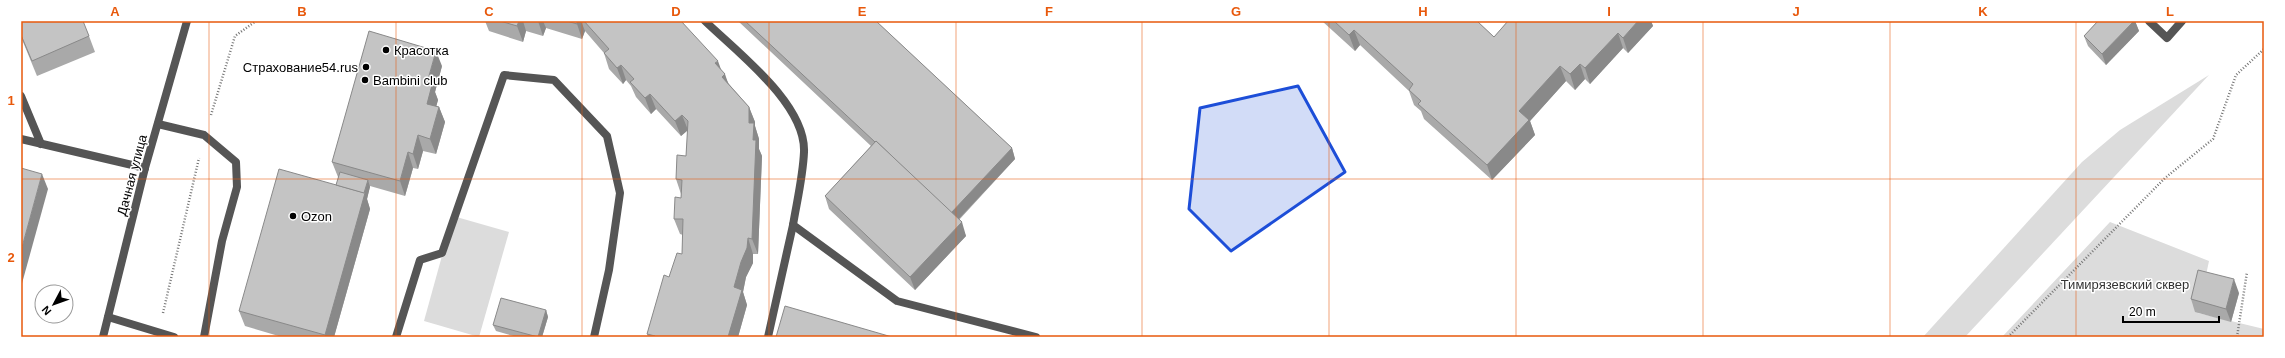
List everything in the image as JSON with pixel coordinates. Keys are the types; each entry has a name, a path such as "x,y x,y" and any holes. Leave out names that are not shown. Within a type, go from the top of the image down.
{"street":[{"name":"Дачная улица","path":"103,337 145,168 187,21"},
{"path":"705,21 781,93 799,126 804,151 793,225 768,337"},
{"path":"2149,21 2167,38 2182,21"},
{"path":"396,337 420,260 442,253 504,75 554,80 607,136 620,193 609,270 594,337"},
{"path":"21,96 41,144"},
{"path":"158,124 204,135 236,162 237,187 222,241 204,337"},
{"path":"21,139 145,168"},
{"path":"793,225 897,301 1036,337"},
{"path":"108,318 174,337"}],"path":[{"path":"158,333 204,135 235,36 256,21"},
{"path":"2008,337 2165,178 2214,139 2236,75 2264,49"},
{"path":"2237,337 2247,272"}],"highlighted area":[{"path":"1298,86 1345,172 1231,251 1189,209 1200,108"}],"green space":[{"path":"2209,75 1965,337 1923,337 2082,162 2120,130"},
{"path":"453,216 509,232 479,337 424,321"},
{"name":"Тимирязевский сквер","path":"2110,222 2209,261 2198,313 2264,329 2264,337 2002,337"}],"building":[{"path":"21,21 83,21 89,36 32,61 21,35"},
{"path":"500,21 519,21 517,26"},
{"path":"567,21 577,21 577,24"},
{"path":"584,21 681,21 718,61 715,63 725,74 722,77 749,107 749,123 754,123 753,140 756,140 752,239 748,238 747,248 741,262 734,287 742,290 728,337 655,337 647,334 664,275 669,277 677,253 682,254 683,219 674,219 675,197 681,198 682,180 676,179 677,155 686,156 688,121 682,115 675,121 650,94 645,98 630,82 634,79 621,65 617,68 604,53 609,49"},
{"path":"745,21 876,21 1012,148 951,213 876,141 875,142"},
{"path":"1334,21 1477,21 1494,37 1508,21 1638,21 1623,38 1618,33 1585,68 1580,64 1570,74 1560,66 1519,111 1529,120 1487,165 1418,104 1421,101 1409,90 1413,84 1354,30 1349,35"},
{"path":"2098,21 2134,21 2102,54 2084,36"},
{"path":"369,31 436,51 427,83 432,85 427,104 439,107 430,139 418,135 413,154 408,152 400,181 332,162"},
{"path":"876,141 962,222 910,277 825,196"},
{"path":"21,168 42,174 21,251"},
{"path":"279,169 365,193 325,335 239,311"},
{"path":"340,172 368,180 364,193 336,185"},
{"path":"2198,270 2234,279 2226,309 2191,299"},
{"path":"501,298 546,310 538,337 493,325"},
{"path":"785,306 892,337 776,337"}],"place":[{"name":"Красотка","path":"386,50"},
{"name":"Страхование54.rus","path":"366,67"},
{"name":"Bambini club","path":"365,80"},
{"name":"Ozon","path":"293,216"}]}
